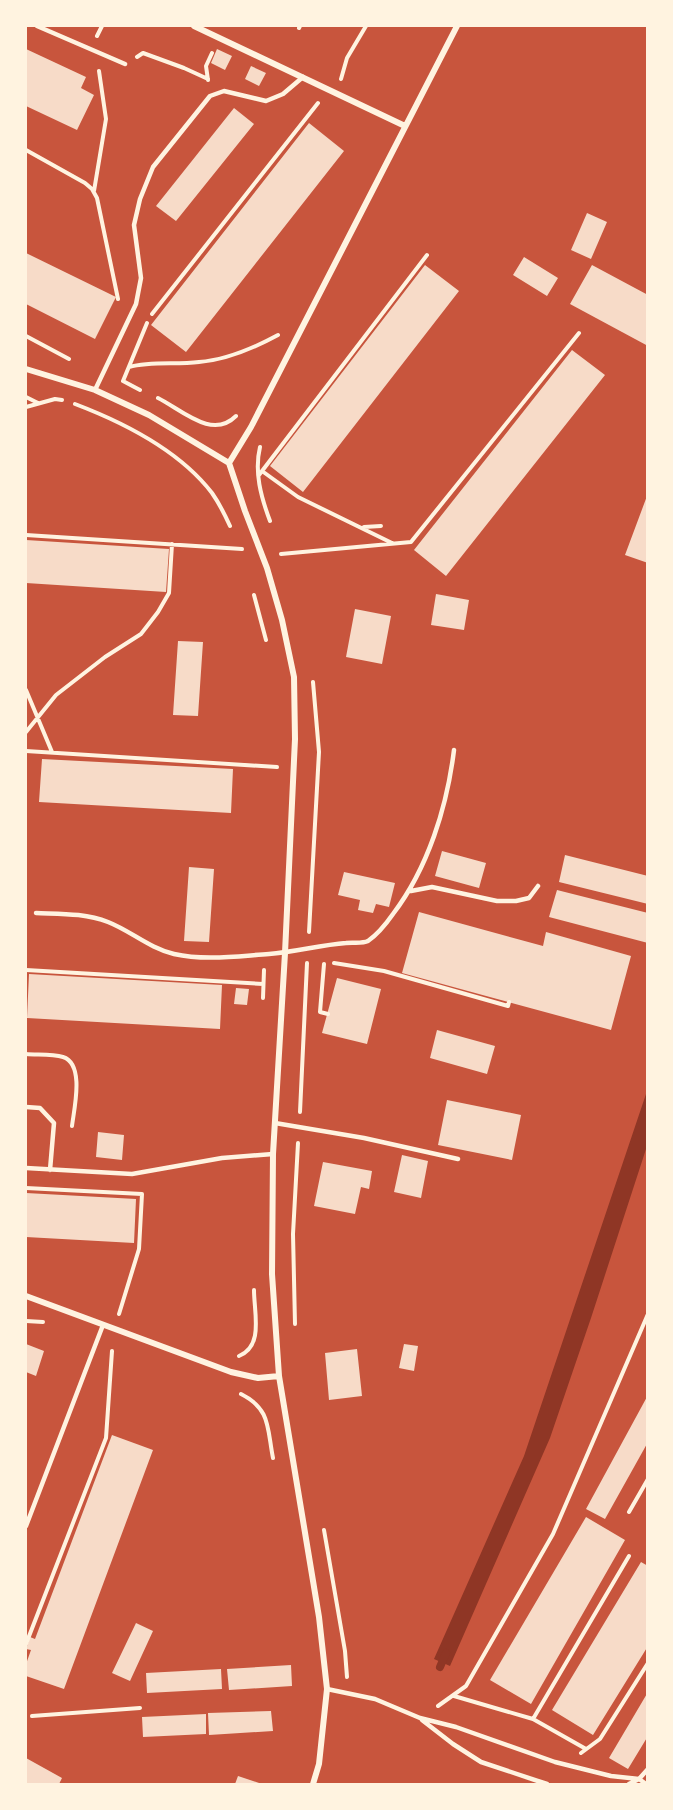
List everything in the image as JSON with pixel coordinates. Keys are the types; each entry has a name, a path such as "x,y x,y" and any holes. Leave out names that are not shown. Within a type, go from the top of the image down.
{"street":[{"path":"194,26 405,126"},
{"path":"230,463 251,428 457,26"},
{"path":"26,369 95,390 149,415 230,463 273,588 294,677 295,738 273,1154 272,1274 279,1376 319,1617 327,1689 319,1764 314,1785"},
{"path":"26,1296 231,1372 258,1378 279,1376"}],"lane":[{"path":"37,26 125,64"},
{"path":"95,390 136,304 141,278 134,225 140,199 153,167 210,96 224,91 266,101 283,94 303,77"},
{"path":"36,913 84,915 108,922 155,948 176,954 215,958 285,953 345,943 366,942 381,929 411,891 436,830 450,782 454,750"},
{"path":"411,891 432,887 497,901 516,901 529,898 538,886"},
{"path":"26,1107 40,1108 54,1123 50,1170"},
{"path":"275,1124 364,1138 458,1159"},
{"path":"26,1168 132,1173 222,1158 273,1154"},
{"path":"26,1526 103,1325"},
{"path":"327,1689 375,1699 420,1718 456,1727 559,1763 611,1776 639,1779 646,1785"},
{"path":"420,1718 481,1762 547,1785"},
{"path":"629,1785 639,1779 648,1769"}],"path":[{"path":"144,391 123,381 153,311 332,92 347,58 366,26"},
{"path":"125,64 143,53 208,79"},
{"path":"206,66 212,53"},
{"path":"94,192 106,119 99,71 95,65"},
{"path":"26,150 85,183 98,198 118,297 116,304"},
{"path":"258,475 427,255"},
{"path":"281,554 411,542 579,333"},
{"path":"129,367 144,363 197,363 215,360 263,343 280,334 275,343"},
{"path":"26,336 69,359"},
{"path":"154,396 206,425 227,425 241,412"},
{"path":"26,397 38,403"},
{"path":"26,407 55,399 70,402 101,414 157,444 198,478 213,494 235,534"},
{"path":"262,442 259,449 259,488 272,526"},
{"path":"262,471 298,497 392,543"},
{"path":"363,527 381,526"},
{"path":"26,535 242,549"},
{"path":"239,542 245,558"},
{"path":"26,732 56,695 105,657 141,634 169,593 172,544"},
{"path":"278,544 284,565"},
{"path":"254,591 269,648"},
{"path":"295,1326 293,1234 319,752 313,678"},
{"path":"26,692 52,752"},
{"path":"26,750 277,767"},
{"path":"277,774 278,758"},
{"path":"262,1007 266,954"},
{"path":"318,964 337,963 384,971 508,1006 509,1002"},
{"path":"324,964 320,1012 328,1014"},
{"path":"26,970 263,984"},
{"path":"26,1054 65,1057 75,1069 77,1081 71,1137"},
{"path":"65,1190 68,1171"},
{"path":"26,1188 142,1194 139,1250 118,1318"},
{"path":"231,1356 241,1356 250,1350 255,1340 254,1279"},
{"path":"420,1718 466,1686 553,1534 648,1314"},
{"path":"26,1321 47,1323"},
{"path":"26,1641 106,1438 112,1344 98,1339"},
{"path":"240,1393 255,1401 264,1413 273,1459"},
{"path":"629,1512 648,1479"},
{"path":"323,1521 345,1651 348,1693"},
{"path":"533,1719 629,1556"},
{"path":"559,1763 600,1739 648,1663"},
{"path":"454,1695 533,1719 586,1749"},
{"path":"32,1716 140,1708"}],"shaded area":[{"path":"647,1091 647,1146 550,1438 450,1666 434,1659 524,1456"}],"building":[{"path":"26,49 86,77 81,88 94,95 77,130 26,106"},
{"path":"217,49 232,56 225,70 211,63"},
{"path":"251,66 266,73 259,86 245,79"},
{"path":"234,108 254,124 176,221 156,206"},
{"path":"309,123 344,151 186,352 151,325"},
{"path":"587,213 607,222 591,259 571,250"},
{"path":"26,253 116,297 95,339 26,304"},
{"path":"524,257 558,278 547,296 513,275"},
{"path":"425,265 459,291 303,492 270,466"},
{"path":"592,265 648,295 648,346 570,304"},
{"path":"572,350 605,375 446,576 414,550"},
{"path":"648,496 648,563 625,555"},
{"path":"26,540 169,549 166,592 26,583"},
{"path":"436,594 469,600 464,630 431,625"},
{"path":"355,609 391,616 382,664 346,657"},
{"path":"178,641 203,642 198,716 173,715"},
{"path":"42,759 233,769 231,813 39,802"},
{"path":"442,851 486,863 479,888 435,876"},
{"path":"565,855 648,876 648,904 559,882"},
{"path":"189,867 214,869 209,942 184,941"},
{"path":"344,872 395,883 389,907 376,904 373,913 358,910 360,900 338,895"},
{"path":"557,890 648,913 648,943 549,917"},
{"path":"419,912 543,946 546,932 631,956 611,1030 402,973"},
{"path":"29,974 222,985 220,1029 27,1018"},
{"path":"337,978 381,989 367,1044 322,1033"},
{"path":"236,988 249,989 247,1005 234,1004"},
{"path":"437,1030 495,1046 487,1074 430,1058"},
{"path":"447,1100 521,1115 512,1160 438,1145"},
{"path":"98,1132 124,1135 122,1160 96,1157"},
{"path":"402,1155 428,1161 421,1198 394,1192"},
{"path":"323,1162 372,1171 369,1189 361,1187 355,1214 314,1206"},
{"path":"26,1193 136,1199 134,1243 26,1237"},
{"path":"26,1344 44,1351 36,1376 26,1372"},
{"path":"404,1344 418,1346 414,1371 399,1368"},
{"path":"357,1349 362,1396 329,1400 325,1353"},
{"path":"648,1395 648,1442 605,1519 586,1509"},
{"path":"112,1435 153,1450 64,1689 26,1676 26,1664 31,1650 26,1649 30,1637 35,1639"},
{"path":"586,1517 625,1540 531,1704 490,1680"},
{"path":"641,1562 648,1566 648,1646 593,1735 552,1710"},
{"path":"136,1623 153,1631 130,1681 112,1673"},
{"path":"291,1665 292,1686 229,1690 227,1669"},
{"path":"221,1669 222,1689 147,1693 146,1673"},
{"path":"648,1692 648,1736 628,1769 609,1758"},
{"path":"271,1711 273,1731 209,1735 208,1713"},
{"path":"206,1714 206,1734 143,1737 142,1717"},
{"path":"26,1758 62,1778 59,1784 26,1784"},
{"path":"238,1776 262,1784 235,1784"}],"waterway":[{"path":"440,1667 446,1653"}]}
